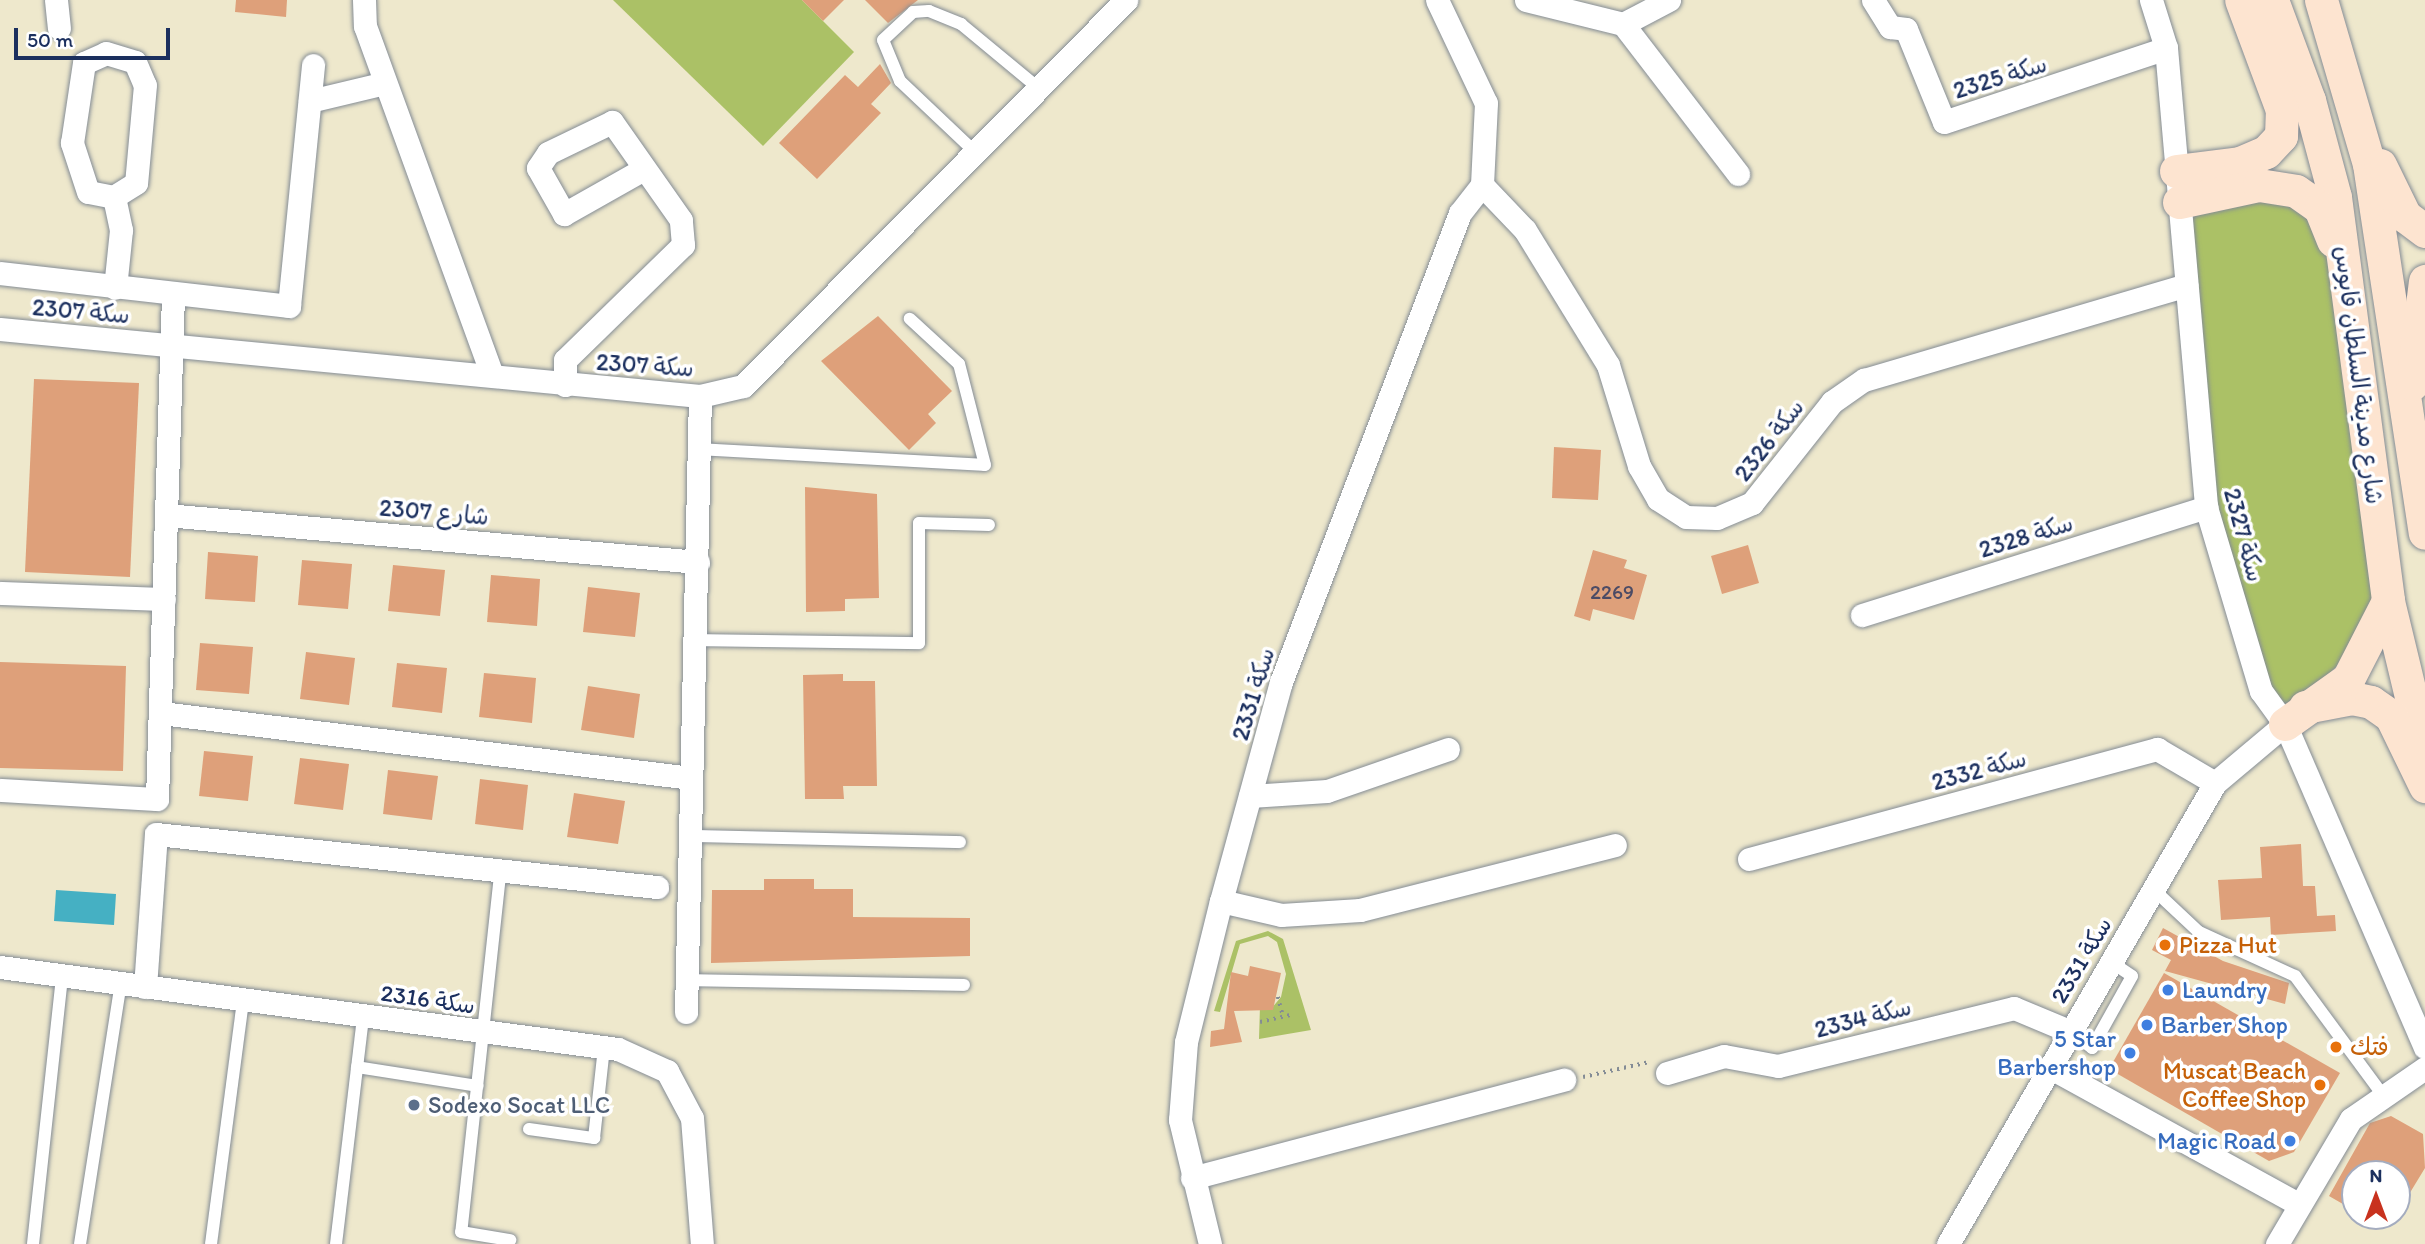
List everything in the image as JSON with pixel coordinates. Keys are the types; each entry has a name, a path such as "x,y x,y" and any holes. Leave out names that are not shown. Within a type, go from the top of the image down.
{"main road":[{"path":"2178,187 2266,152 2281,136 2282,110 2241,0"},
{"name":"شارع مدينة السلطان قابوس","path":"2320,0 2360,120 2425,533"},
{"name":"شارع مدينة السلطان قابوس","path":"2276,6 2327,158 2350,291 2388,601 2425,755"},
{"path":"2360,120 2405,216 2425,231"},
{"path":"2178,187 2259,185 2296,191 2320,208 2350,291"},
{"path":"2408,436 2416,313 2425,281"},
{"path":"2295,715 2348,680 2388,601"},
{"path":"2295,715 2352,698 2371,702 2391,716 2425,786"}],"street":[{"path":"56,0 59,28"},
{"name":"سكة 2307","path":"0,329 700,396 743,386 1037,86 1126,0"},
{"path":"1437,0 1486,103 1482,185"},
{"path":"1526,0 1623,24 1738,174"},
{"path":"1623,24 1669,0"},
{"name":"سكة 2325","path":"1872,0 1890,27 1906,29 1944,122 2166,48"},
{"name":"سكة 2327","path":"2151,0 2166,48 2206,507 2261,691 2295,715 2425,1047"},
{"path":"369,1 365,26 492,374"},
{"path":"106,53 135,62 145,85 136,183 114,197 88,192 72,143 84,63 106,53"},
{"path":"0,273 173,296 289,306 313,65"},
{"path":"310,101 385,83"},
{"path":"565,385 565,360 683,245 681,220 612,122 548,153 538,168 564,214 644,169"},
{"name":"سكة 2326","path":"1482,185 1525,230 1608,365 1639,466 1658,499 1686,517 1717,518 1752,503 1832,402 1864,380 2186,285"},
{"name":"سكة 2331","path":"1210,1244 1180,1120 1186,1042 1221,901 1296,643 1460,212 1482,185"},
{"path":"114,197 121,230 116,288"},
{"path":"0,790 157,799 162,713 173,296"},
{"path":"686,1012 700,396"},
{"name":"سكة 2328","path":"1862,615 2206,507"},
{"name":"2307 شارع","path":"166,514 698,562"},
{"path":"0,593 164,598"},
{"path":"162,713 691,778"},
{"name":"سكة 2331","path":"1948,1244 2068,1031 2215,783 2295,715"},
{"path":"1250,796 1327,791 1448,749"},
{"name":"سكة 2332","path":"1749,859 2157,749 2215,783"},
{"path":"145,987 156,834 501,866 657,887"},
{"path":"1221,901 1280,915 1360,910 1615,845"},
{"name":"2316 سكة","path":"0,967 484,1034 604,1047 667,1071 692,1118 702,1244"},
{"name":"سكة 2334","path":"1667,1073 1724,1056 1779,1066 2014,1008 2068,1031"},
{"path":"2049,1067 2300,1205"},
{"path":"2277,1244 2351,1119 2382,1094 2425,1068"},
{"path":"1192,1178 1564,1080"}],"lane":[{"path":"974,150 900,81 883,40 913,12 929,11 961,24 1037,86"},
{"path":"699,449 985,465 959,364 911,319"},
{"path":"696,640 919,643 919,523 989,524"},
{"path":"691,836 960,842"},
{"path":"501,866 461,1232 510,1240"},
{"path":"2153,888 2199,932 2295,976 2382,1094"},
{"path":"33,1244 62,975"},
{"path":"687,980 964,985"},
{"path":"80,1244 121,983"},
{"path":"211,1244 243,1000"},
{"path":"336,1244 363,1017"},
{"path":"529,1129 594,1138 604,1047"},
{"path":"357,1067 478,1086"}],"path":[{"path":"1278,997 1283,1016"},
{"path":"1260,1022 1290,1015"},
{"path":"1564,1080 1643,1059 1667,1073"}],"green space":[{"path":"613,0 802,0 854,52 763,146"},
{"path":"2295,193 2330,240 2375,626 2285,720 2264,690 2208,508 2182,204"},
{"path":"1268,931 1283,939 1311,1030 1259,1039 1260,1006 1271,1009 1281,997 1286,974 1277,942 1268,936 1240,944 1220,1012 1214,1011 1236,941"}],"water":[{"path":"56,890 116,894 114,925 54,921"}],"building":[{"path":"236,0 287,0 286,17 235,12"},
{"path":"802,0 844,0 823,21"},
{"path":"865,0 918,0 888,23"},
{"path":"880,64 891,83 871,104 881,113 817,179 779,143 845,75 858,87"},
{"path":"878,316 952,391 928,414 936,423 909,450 821,361"},
{"path":"34,379 139,383 130,577 25,572"},
{"path":"1554,447 1601,450 1598,500 1552,498"},
{"path":"805,487 877,494 879,598 845,599 845,611 806,612"},
{"path":"1748,545 1759,583 1722,594 1711,556"},
{"path":"1593,550 1627,560 1624,568 1647,575 1634,620 1593,609 1590,621 1574,616"},
{"path":"208,552 258,556 255,602 205,599"},
{"path":"302,560 352,564 348,609 298,605"},
{"path":"393,565 445,570 440,616 388,611"},
{"path":"491,575 540,579 537,626 487,622"},
{"path":"588,587 640,593 635,637 583,632"},
{"path":"200,643 253,647 249,694 196,690"},
{"path":"306,652 355,658 349,705 300,699"},
{"path":"0,662 126,666 123,771 0,768"},
{"path":"397,663 447,668 442,713 392,707"},
{"path":"484,673 536,678 532,723 479,717"},
{"path":"843,674 843,681 875,681 877,786 843,786 844,799 805,799 803,675"},
{"path":"588,686 640,694 634,738 581,730"},
{"path":"204,751 253,756 248,801 199,796"},
{"path":"300,758 349,764 343,810 294,804"},
{"path":"388,770 438,776 432,820 383,814"},
{"path":"480,779 528,785 523,830 475,824"},
{"path":"574,793 625,801 618,844 567,837"},
{"path":"2301,844 2303,886 2315,886 2317,916 2335,915 2336,931 2271,935 2270,917 2221,920 2218,880 2262,878 2260,847"},
{"path":"764,879 814,879 814,889 853,889 853,917 970,918 970,956 711,963 712,890 764,890"},
{"path":"2163,928 2223,961 2289,983 2285,1004 2165,971 2171,960 2152,950"},
{"path":"1250,966 1281,973 1273,1010 1234,1011 1242,1042 1210,1047 1211,1031 1224,1029 1231,972 1248,976"},
{"path":"2164,973 2340,1073 2294,1152 2269,1161 2109,1069"},
{"path":"2391,1116 2423,1134 2425,1168 2411,1191 2411,1160 2349,1160 2370,1123"},
{"path":"2341,1175 2341,1203 2329,1196"}],"place":[{"name":"Pizza Hut","path":"2165,945"},
{"name":"Laundry","path":"2168,990"},
{"name":"Barber Shop","path":"2147,1025"},
{"name":"فتك","path":"2336,1047"},
{"name":"5 Star Barbershop","path":"2130,1053"},
{"name":"Muscat Beach Coffee Shop","path":"2320,1085"},
{"name":"Sodexo Socat LLC","path":"414,1105"},
{"name":"Magic Road","path":"2290,1141"}]}
